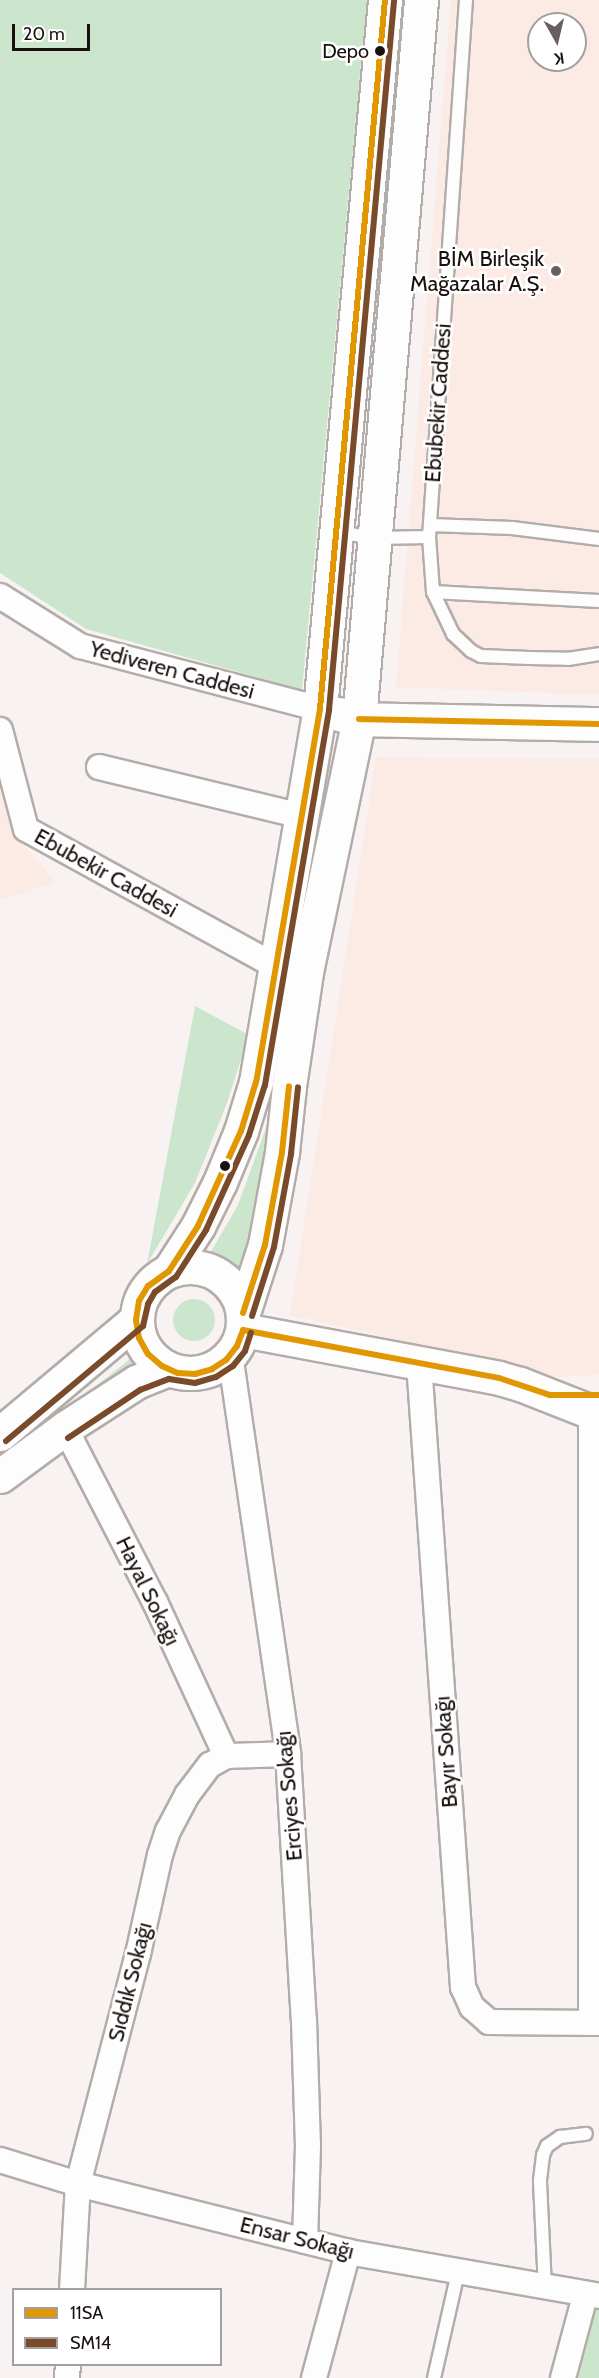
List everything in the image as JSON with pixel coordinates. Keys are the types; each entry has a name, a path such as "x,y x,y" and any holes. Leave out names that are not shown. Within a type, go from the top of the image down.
{"main road":[{"path":"170,1271 198,1226 241,1131 255,1082 320,709 385,0"},
{"path":"239,1332 238,1297 228,1282 215,1272 198,1267 180,1267 148,1286 139,1301 136,1320 139,1338 148,1354 169,1369 195,1374 212,1369 239,1332 265,1245 282,1152 306,972 359,719 420,0"},
{"path":"320,709 359,719 599,724"},
{"name":"Ebubekir Caddesi","path":"275,966 306,972"},
{"path":"0,1434 136,1320"},
{"path":"239,1332 499,1378 596,1407"},
{"path":"0,1476 65,1428 136,1382 169,1369"},
{"path":"0,1449 65,1428"}],"street":[{"name":"Yediveren Caddesi","path":"0,596 80,646 320,709"},
{"name":"Ebubekir Caddesi","path":"0,730 26,829 275,966"},
{"path":"99,767 301,816"},
{"name":"Erciyes Sokağı","path":"239,1332 288,1754 304,2031 308,2146 305,2241"},
{"name":"Bayır Sokağı","path":"419,1363 463,1987 472,2007 489,2022 595,2023"},
{"path":"595,2023 596,1407"},
{"name":"Hayal Sokağı","path":"65,1428 155,1602 226,1756"},
{"path":"226,1756 288,1754"},
{"name":"Sıddık Sokağı","path":"72,2288 78,2184 138,1954 160,1855 187,1796 210,1765 226,1756"},
{"name":"Ensar Sokağı","path":"0,2160 78,2184 348,2252 592,2296"},
{"path":"314,2378 348,2252"},
{"path":"563,2378 592,2296"}],"lane":[{"name":"Ebubekir Caddesi","path":"433,592 429,531 466,0"},
{"path":"336,532 375,538 429,531 512,528 599,539"},
{"path":"599,601 433,592 453,634 460,643 481,656 568,659 599,654"},
{"path":"545,2288 540,2180 543,2155 547,2146 560,2137 586,2134"},
{"path":"434,2378 458,2272"}],"shaded area":[{"path":"451,0 599,0 599,695 396,687"},
{"path":"376,757 599,759 599,1375 558,1377 290,1315"},
{"path":"0,766 21,842 56,882 0,900"}],"green space":[{"path":"0,0 367,0 302,690 86,629 0,573"},
{"path":"195,1006 249,1035 227,1103 195,1183 147,1264"},
{"path":"270,1117 245,1282 206,1260 238,1205"},
{"path":"194,1299 202,1300 209,1305 214,1312 214,1328 209,1335 202,1340 194,1341 186,1340 179,1335 174,1328 173,1320 174,1312 179,1305 186,1300"},
{"path":"135,1355 143,1364 81,1398"},
{"path":"596,2309 599,2310 599,2378 578,2378"}],"transit line":[{"name":"11SA","path":"385,0 320,709 256,1082 241,1131 198,1226 169,1271 148,1286 139,1301 136,1320 139,1338 148,1354 162,1366 178,1373 195,1374 212,1369 226,1360 237,1346 243,1330 499,1378 550,1395 599,1395"},
{"name":"SM14","path":"6,1441 143,1326 148,1304 155,1292 176,1277 206,1230 249,1135 265,1085 329,710 394,1"},
{"name":"11SA","path":"359,719 599,724"},
{"name":"11SA","path":"243,1313 265,1245 282,1152 289,1086"},
{"name":"SM14","path":"252,1316 274,1247 291,1154 298,1087"},
{"name":"SM14","path":"68,1438 140,1390 169,1379 195,1383 216,1377 233,1366 245,1351 251,1333"}],"place":[{"name":"Depo","path":"380,51"},
{"name":"BİM Birleşik Mağazalar A.Ş.","path":"556,271"}]}
